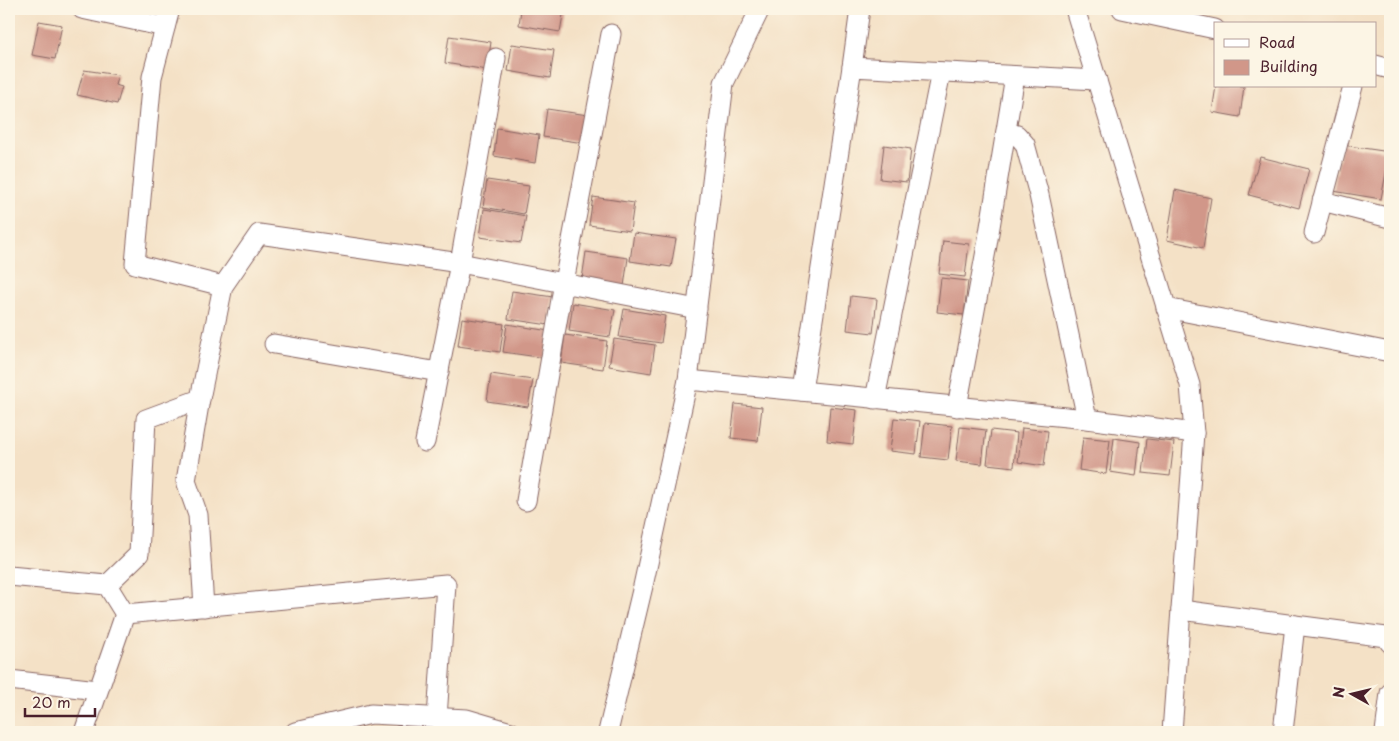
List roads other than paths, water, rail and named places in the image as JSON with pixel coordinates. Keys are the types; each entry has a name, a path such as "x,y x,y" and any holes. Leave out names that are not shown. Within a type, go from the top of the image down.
{"street":[{"path":"82,9 165,27"},
{"path":"170,9 152,76 135,264 223,286"},
{"path":"608,732 643,586 688,380 724,82 760,9"},
{"path":"802,391 860,9"},
{"path":"1075,9 1190,385 1194,433 1172,732"},
{"path":"1122,9 1214,29"},
{"path":"526,501 564,282 611,34"},
{"path":"425,442 460,263 496,58"},
{"path":"1376,65 1390,69"},
{"path":"852,67 1097,80"},
{"path":"875,399 941,72"},
{"path":"957,407 1015,76"},
{"path":"1314,232 1352,88"},
{"path":"1006,132 1017,135 1025,144 1041,204 1087,419"},
{"path":"1322,201 1390,218"},
{"path":"204,607 198,514 186,481 223,286 258,234 460,263 696,309"},
{"path":"1166,308 1390,352"},
{"path":"274,344 439,372"},
{"path":"688,380 1087,419 1194,433"},
{"path":"9,576 107,585 139,554 146,419 200,400"},
{"path":"126,614 446,584 437,718"},
{"path":"107,585 126,614"},
{"path":"1181,610 1386,637 1390,643"},
{"path":"84,732 126,614"},
{"path":"1283,732 1296,625"},
{"path":"9,680 98,690"},
{"path":"1385,732 1390,693"},
{"path":"295,732 371,714 466,719 511,732"}]}
